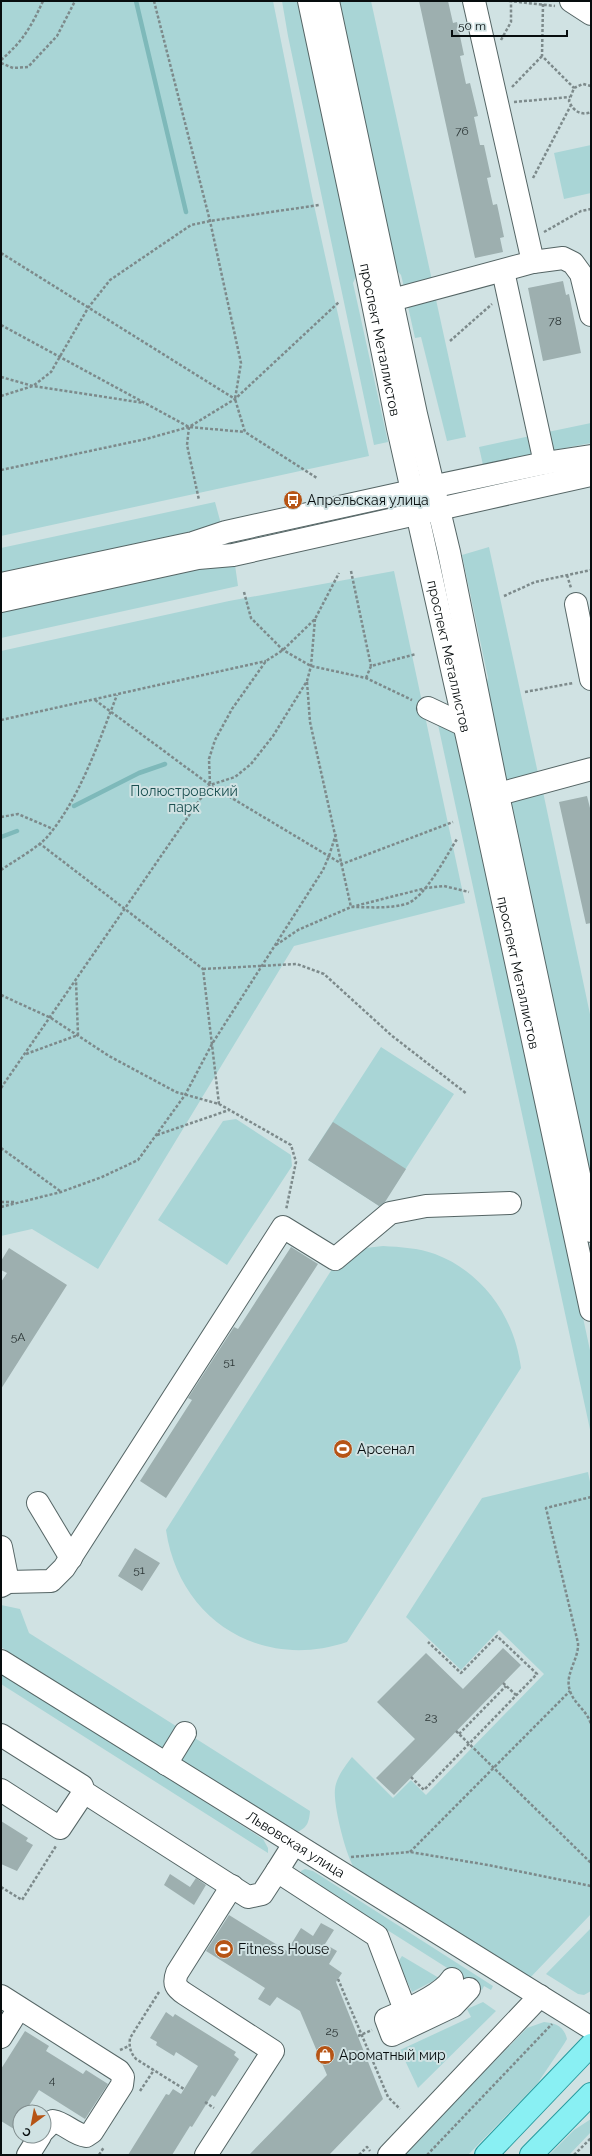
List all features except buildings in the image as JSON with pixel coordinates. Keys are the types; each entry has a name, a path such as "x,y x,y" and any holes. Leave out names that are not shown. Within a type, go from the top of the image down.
{"main road":[{"path":"486,2155 591,2045"},
{"path":"531,2155 591,2094"}],"street":[{"name":"проспект Металлистов","path":"309,1 412,492 464,725 489,797 591,1231"},
{"name":"проспект Металлистов","path":"328,1 439,510 489,797 587,1269 591,1310"},
{"path":"474,1 530,252"},
{"path":"564,4 591,14"},
{"path":"392,300 505,281 530,252"},
{"path":"530,252 563,258 574,263 581,274 591,315"},
{"path":"505,281 545,463"},
{"path":"1,584 193,543 226,532 433,487 545,463 591,456"},
{"path":"1,601 198,558 233,555 591,475"},
{"path":"576,604 591,679"},
{"path":"428,708 464,725"},
{"path":"489,797 591,769"},
{"path":"1,1548 5,1584 51,1581 71,1558 283,1226 335,1259 390,1213 426,1206 510,1203"},
{"path":"38,1502 71,1558"},
{"name":"Львовская улица","path":"1,1661 591,2028"},
{"path":"166,1764 185,1733"},
{"path":"1,1735 82,1786 84,1792 248,1897 262,1894 294,1844"},
{"path":"1,1790 60,1828 84,1792"},
{"path":"277,1871 377,1936 405,2010 386,2019 392,2035 453,2006 460,1984"},
{"path":"206,2155 273,2051 185,1994 177,1988 174,1981 177,1973 232,1886"},
{"path":"1,1996 119,2071 123,2077 122,2085 92,2132 86,2136 79,2135 60,2122 52,2121"},
{"path":"380,2153 540,1996"},
{"path":"1,2037 20,2008"},
{"path":"28,2155 35,2144"}],"path":[{"path":"1,60 18,45 34,22 43,1"},
{"path":"1,63 13,68 28,67 58,36 75,1"},
{"path":"154,1 210,221 241,363 236,399 245,432"},
{"path":"487,59 509,28 510,1 564,4"},
{"path":"496,104 542,56 543,4"},
{"path":"542,56 574,88"},
{"path":"516,192 527,189 571,105 570,97 574,88 583,84 591,86"},
{"path":"496,104 570,97"},
{"path":"571,105 579,113 591,112"},
{"path":"1,396 33,386 51,372 88,308 110,280 191,225 319,205"},
{"path":"530,252 581,211 591,209"},
{"path":"1,253 236,399"},
{"path":"450,341 505,281"},
{"path":"1,470 146,439 189,427 236,399 339,302"},
{"path":"1,325 189,427 245,432 317,478"},
{"path":"1,377 33,386 146,403"},
{"path":"189,427 187,445 199,500"},
{"path":"504,596 535,582 591,570"},
{"path":"351,571 371,666 366,678"},
{"path":"1,720 266,661 283,650 315,619 339,573"},
{"path":"244,592 251,618 283,650 311,666 366,678 428,708"},
{"path":"1,1088 51,1018 123,909 210,785 235,776 251,764 273,736 307,681 311,666 315,619"},
{"path":"371,666 416,654"},
{"path":"210,785 209,759 215,740 232,709 266,661"},
{"path":"525,692 591,679"},
{"path":"307,681 310,722 336,834 351,908"},
{"path":"1,870 48,837 71,803 117,695"},
{"path":"95,700 210,785 342,864"},
{"path":"1,817 18,814 52,829"},
{"path":"342,864 453,822"},
{"path":"1,1207 61,1192 102,1177 138,1160 185,1095 212,1044 323,870 336,834"},
{"path":"351,908 388,907 408,904 426,888 457,839"},
{"path":"39,843 202,969 264,964 297,964 324,974 391,1034 467,1094"},
{"path":"275,946 298,930 351,908 426,888 444,886 469,892"},
{"path":"202,969 219,1104"},
{"path":"76,980 78,1035"},
{"path":"1,995 51,1018 109,1056 176,1092 219,1104 291,1144 296,1162 283,1226"},
{"path":"26,1054 78,1035"},
{"path":"156,1135 228,1110"},
{"path":"1,1148 61,1192"},
{"path":"1,1202 21,1202"},
{"path":"591,1497 546,1508 578,1643 578,1654 569,1676 570,1691 584,1711 591,1725"},
{"path":"411,1777 424,1790 537,1674 497,1636 461,1673 428,1642"},
{"path":"503,1683 516,1695"},
{"path":"459,1734 506,1686"},
{"path":"410,1852 570,1691"},
{"path":"456,1731 591,1864"},
{"path":"1,1887 22,1900 60,1840"},
{"path":"350,1857 410,1852 488,1865 591,1886"},
{"path":"338,1979 388,2097 400,2109"},
{"path":"160,1990 130,2038 129,2046 131,2053 136,2059 184,2089"},
{"path":"427,2155 564,2011"},
{"path":"358,2036 367,2032"},
{"path":"574,2155 591,2138"},
{"path":"359,2155 367,2147 380,2153"}],"green space":[{"path":"1,1 273,1 312,196 369,456 1,536"},
{"path":"282,1 299,1 358,272 353,283 388,442 374,445 288,36"},
{"path":"335,1 371,1 433,285 405,291 401,275 394,267"},
{"path":"591,145 591,193 564,199 554,153"},
{"path":"435,295 466,437 447,441 421,337 415,338 407,302"},
{"path":"591,423 591,443 549,451 543,433"},
{"path":"535,435 536,455 483,465 479,447"},
{"path":"215,502 221,524 188,535 1,576 1,548"},
{"path":"489,547 539,778 504,787 484,692 488,678 462,555"},
{"path":"235,565 238,586 1,638 1,611 208,566"},
{"name":"Полюстровский парк","path":"394,571 465,903 294,946 98,1269 32,1229 1,1236 1,651 229,601"},
{"path":"437,720 451,726 459,738 591,1355 591,1434"},
{"path":"542,787 591,1019 591,1190 507,798"},
{"path":"381,1047 454,1094 381,1207 308,1160"},
{"path":"236,1119 291,1155 292,1166 227,1265 158,1220 223,1121"},
{"name":"Арсенал","path":"383,1246 409,1248 429,1252 452,1262 468,1272 494,1299 504,1315 518,1349 521,1368 347,1642 315,1649 284,1649 255,1643 229,1631 206,1613 188,1590 174,1562 166,1530 341,1255 357,1249"},
{"path":"588,1472 591,1487 591,1914 527,1981 355,1869 351,1863 341,1830 336,1807 335,1789 339,1776 352,1757 393,1798 411,1780 426,1795 544,1674 499,1630 461,1670 406,1617 482,1498"},
{"path":"1,1605 20,1609 29,1633 310,1811 309,1819 305,1827 294,1833 1,1647"},
{"path":"1,1672 263,1839 268,1848 268,1853 1,1684"},
{"path":"305,1869 313,1871 493,1986 491,1990 484,1986 482,1990 302,1876 301,1871"},
{"path":"591,1928 591,1991 584,1995 578,1994 546,1974"},
{"path":"402,1956 439,1978 412,1992 398,1962"},
{"path":"483,2002 496,2011 418,2088 400,2050 471,2017 467,2009"},
{"path":"544,2022 552,2023 561,2028 567,2039 537,2084 468,2155 403,2155 527,2028"},
{"path":"591,2119 591,2132 569,2155 549,2155 574,2130"}],"waterway":[{"path":"136,1 186,212"},
{"path":"74,806 139,773 165,764"},
{"path":"1,837 17,831"}],"place":[{"name":"Апрельская улица","path":"293,500"},
{"name":"Арсенал","path":"343,1449"},
{"name":"Fitness House","path":"224,1949"},
{"name":"Ароматный мир","path":"325,2055"}]}
